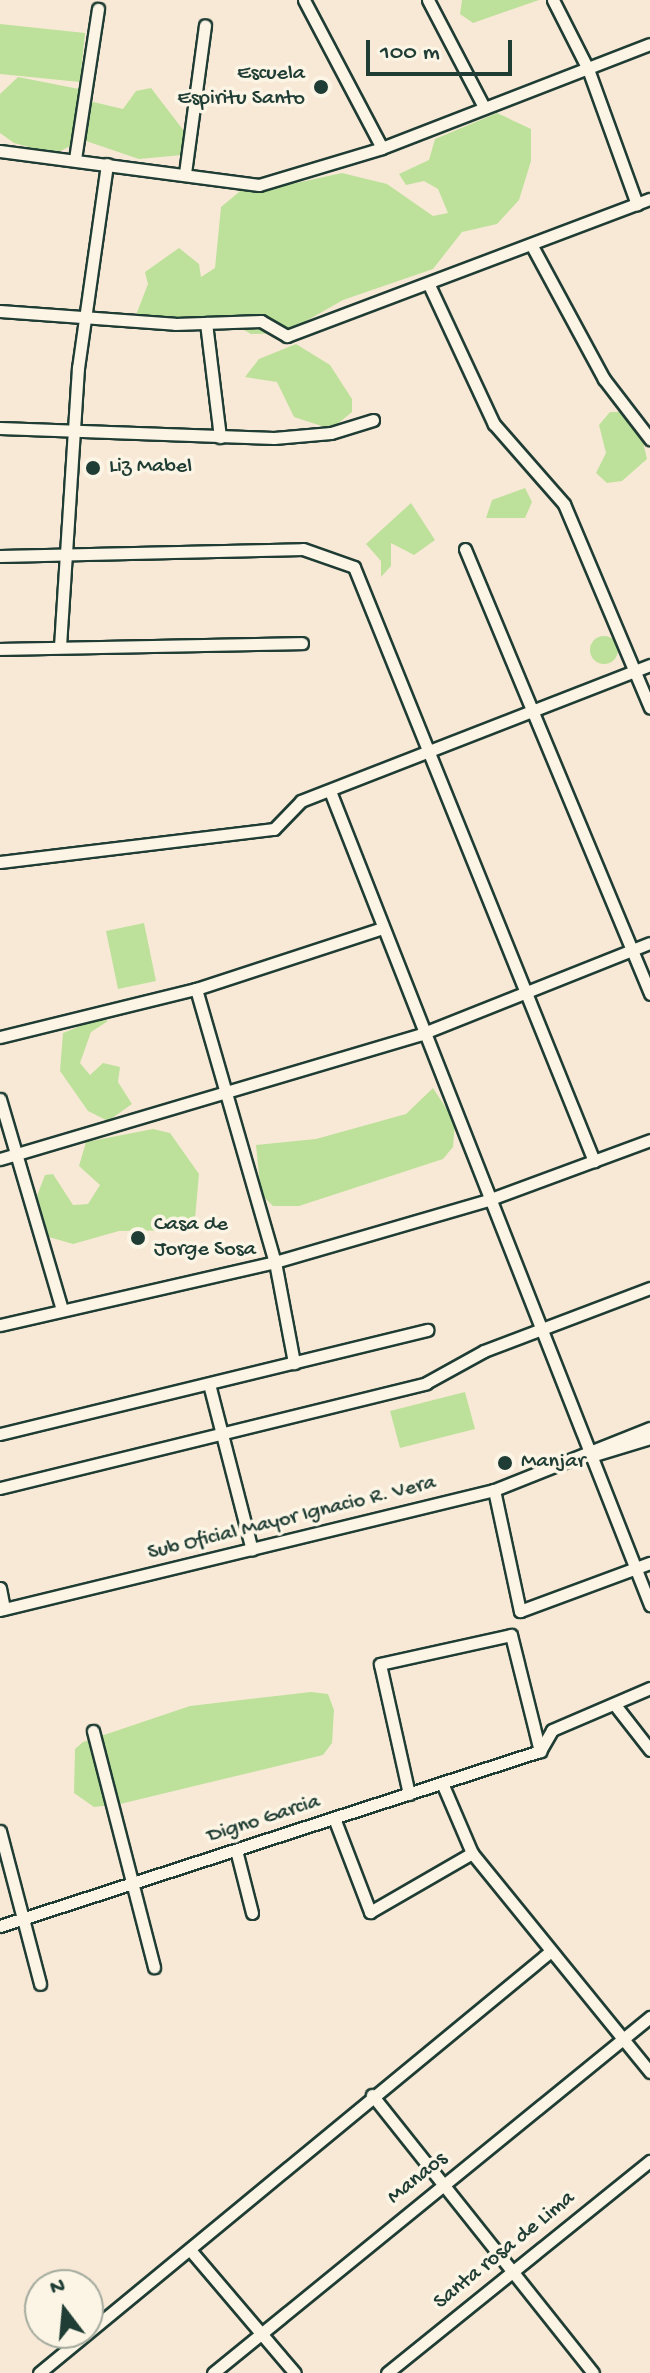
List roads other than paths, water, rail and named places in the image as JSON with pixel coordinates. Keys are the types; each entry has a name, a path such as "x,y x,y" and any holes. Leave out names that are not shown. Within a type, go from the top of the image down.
{"street":[{"path":"304,0 382,148"},
{"path":"428,0 484,107"},
{"path":"553,0 588,69 637,204"},
{"path":"75,159 98,9"},
{"path":"185,173 205,25"},
{"path":"0,151 259,185 382,148 650,44"},
{"path":"60,646 74,431 107,164"},
{"path":"0,311 206,323 261,321 287,336 430,287 650,199"},
{"path":"532,246 604,379 650,439"},
{"path":"430,287 494,424 564,504 650,708"},
{"path":"206,323 220,437"},
{"path":"0,428 220,437 331,433 373,420"},
{"path":"0,556 303,549 339,557 363,584 594,1161"},
{"path":"465,549 650,994"},
{"path":"0,649 302,643"},
{"path":"0,862 274,829 296,805 431,749 650,665"},
{"path":"330,791 421,1034 650,1605"},
{"path":"0,1037 196,989 380,929"},
{"path":"0,1159 226,1098 421,1034 650,943"},
{"path":"196,989 275,1262 294,1363"},
{"path":"0,1099 62,1309"},
{"path":"0,1325 275,1262 488,1200 650,1140"},
{"path":"0,1488 426,1383 540,1331 650,1288"},
{"path":"0,1434 428,1330"},
{"path":"209,1384 252,1550"},
{"path":"591,1456 650,1428"},
{"path":"591,1456 650,1438"},
{"name":"Sub Oficial Mayor Ignacio R. Vera","path":"2,1610 494,1490 591,1456"},
{"path":"494,1490 516,1604 524,1612 650,1563"},
{"path":"0,1588 2,1610"},
{"path":"409,1794 380,1664 508,1633 540,1751"},
{"path":"540,1751 550,1731 650,1688"},
{"path":"615,1705 650,1750"},
{"path":"93,1731 130,1884 154,1967"},
{"name":"Digno Garcia","path":"0,1926 540,1751"},
{"path":"442,1783 472,1853 650,2072"},
{"path":"334,1818 370,1912 472,1853"},
{"path":"0,1831 40,1984"},
{"path":"236,1850 252,1913"},
{"path":"39,2373 191,2251 372,2095 551,1951"},
{"name":"Manaos","path":"213,2373 650,2017"},
{"path":"372,2095 593,2373"},
{"name":"Santa rosa de Lima","path":"387,2373 650,2161"},
{"path":"191,2251 295,2373"}],"place":[{"name":"Escuela Espiritu Santo","path":"321,87"},
{"name":"Liz Mabel","path":"93,468"},
{"name":"Casa de Jorge Sosa","path":"138,1238"},
{"name":"Manjar","path":"505,1463"}]}
